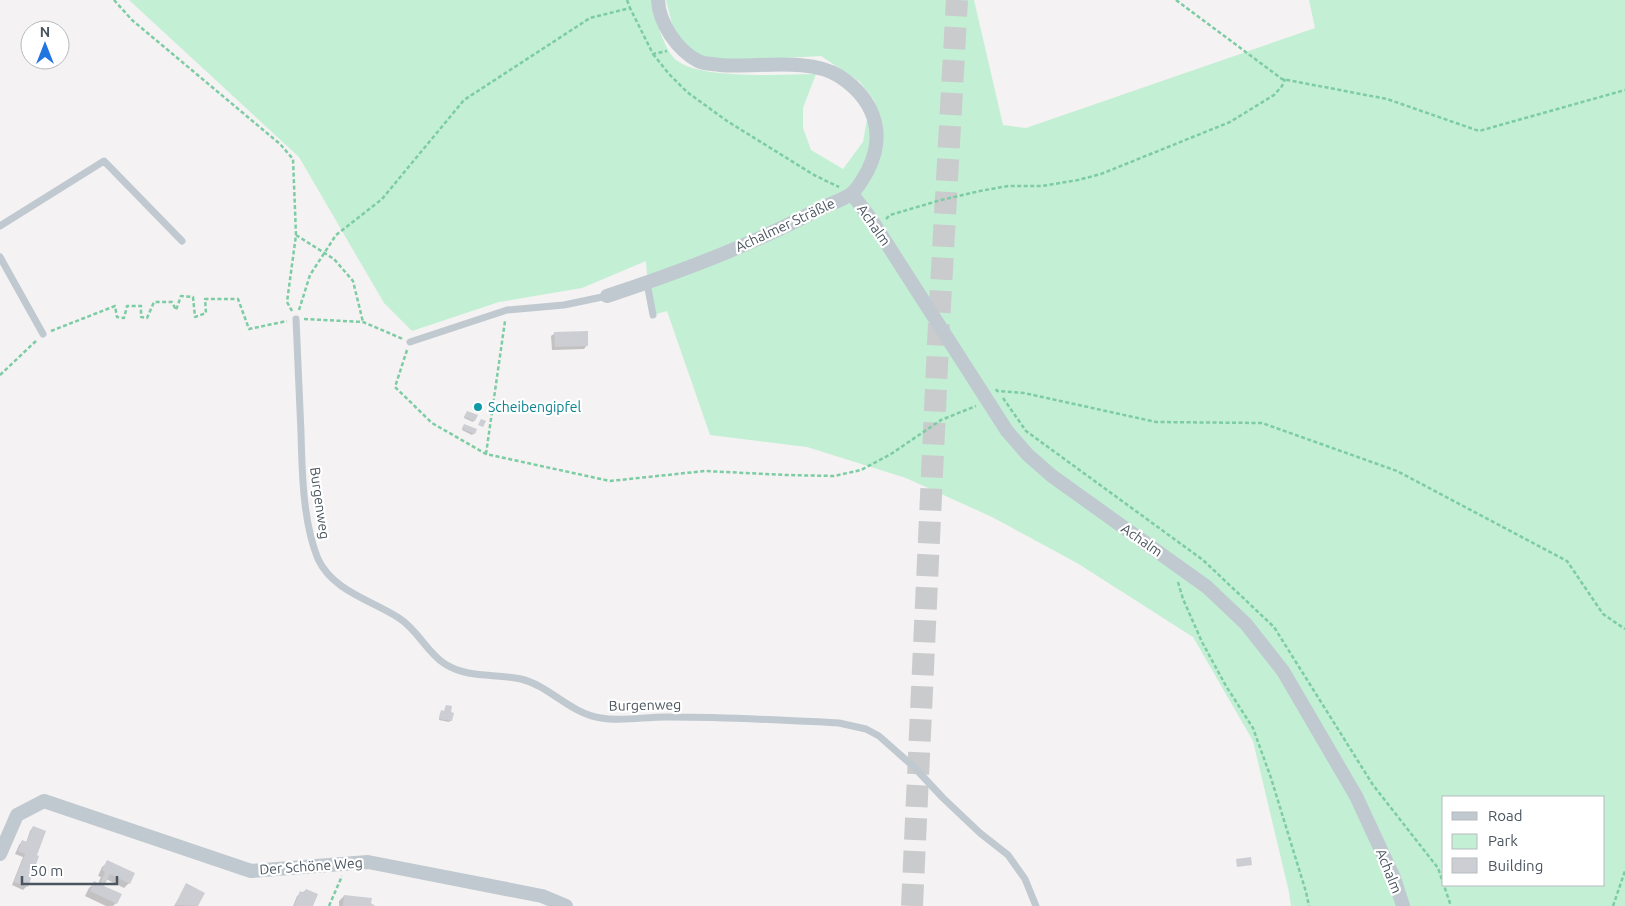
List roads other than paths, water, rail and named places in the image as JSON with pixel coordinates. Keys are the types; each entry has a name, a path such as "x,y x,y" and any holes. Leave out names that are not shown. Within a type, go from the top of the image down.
{"street":[{"name":"Achalmer Sträßle","path":"607,296 718,257 852,194 874,158 877,136 874,120 868,103 854,86 837,75 814,66 712,64 699,62 681,48 663,21 658,9 658,0"},
{"name":"Achalm","path":"852,194 871,219 1007,431 1028,455 1052,476 1207,587 1246,624 1283,671 1356,796 1394,878 1402,906"},
{"name":"Der Schöne Weg","path":"0,854 17,815 44,801 251,871 368,862 542,896 566,906"}],"lane":[{"path":"0,226 104,161 182,241"},
{"path":"0,257 43,334"},
{"path":"647,283 653,315"},
{"path":"410,342 507,310 564,304 607,296"},
{"name":"Burgenweg","path":"296,319 302,478 309,528 323,568 332,579 348,591 385,609 402,620 444,663 472,674 521,679 532,683 576,710 589,715 617,719 668,717 839,722 866,729 879,736 914,767 980,833 1008,855 1025,878 1036,906"}],"tunnel":[{"path":"912,906 939,323 957,0"}],"place":[{"name":"Scheibengipfel","path":"478,407"}]}
